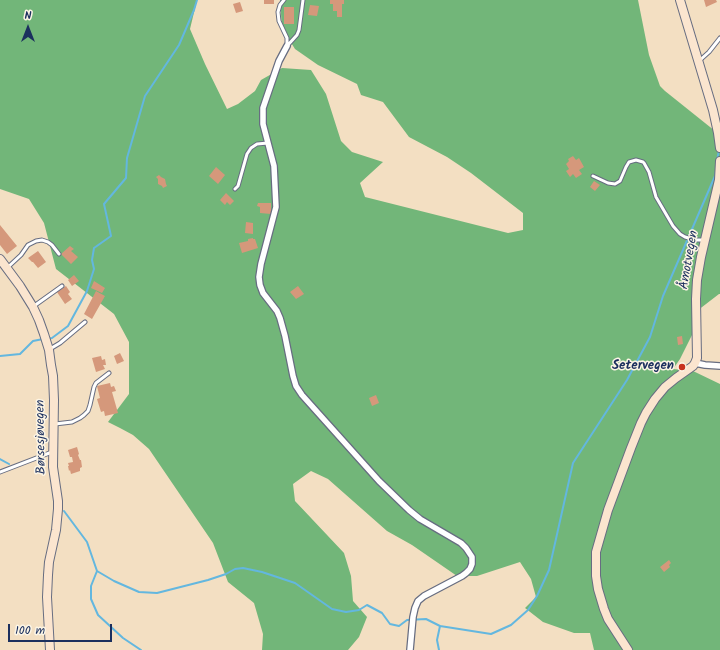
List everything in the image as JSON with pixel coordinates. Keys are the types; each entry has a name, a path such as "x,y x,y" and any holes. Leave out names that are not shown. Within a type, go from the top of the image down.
{"main road":[{"path":"680,0 713,110 720,148"},
{"name":"Åmotvegen","path":"695,363 698,353 696,289 705,240 719,180 720,161"},
{"name":"Børsesjøvegen","path":"0,259 20,286 39,320 46,342 53,376 54,400 52,452 58,510 48,575 50,650"},
{"path":"628,650 608,619 598,588 596,559 599,542 608,510 646,413 665,387 695,363"}],"street":[{"path":"287,46 279,61 263,108 263,124 274,166 276,207 261,264 260,285 263,293 277,311 280,318 296,386 306,400 379,482 420,519 461,543 472,557 472,564 466,573 424,596 418,601 413,617 410,650"},
{"path":"695,363 720,366"}],"lane":[{"path":"284,0 280,5 278,12 279,21 287,38 287,46"},
{"path":"287,46 297,35 299,30 303,0"},
{"path":"699,61 709,52 720,38"},
{"path":"235,190 238,186 247,154 251,148 257,144 268,143"},
{"path":"593,176 608,183 615,184 620,181 629,162 636,160 644,163 649,172 656,197 672,226 685,237 696,240 705,240"},
{"path":"7,268 21,255 28,245 36,241 42,240 48,242 59,254"},
{"path":"33,307 62,286"},
{"path":"46,342 60,343 85,322"},
{"path":"53,424 72,422 84,415 88,411 96,383 109,373"},
{"path":"0,472 52,452"}],"green space":[{"path":"0,0 197,0 190,29 227,109 238,104 255,91 261,80 282,68 311,70 326,94 341,141 352,152 383,162 360,183 365,197 508,233 523,230 523,213 471,173 447,157 409,137 383,102 361,95 357,84 318,65 295,49 282,28 280,0 638,0 649,55 660,86 720,135 720,294 693,314 693,333 680,359 673,369 693,371 720,384 720,650 594,650 590,633 574,633 543,622 525,608 536,597 531,579 520,562 477,576 457,576 412,545 387,531 328,479 311,471 293,484 295,501 344,553 351,576 353,601 367,617 359,637 348,650 262,650 263,634 254,603 228,582 213,543 149,449 133,435 108,422 129,394 129,342 114,314 56,269 44,223 29,199 0,189"}],"building":[{"path":"264,0 274,0 274,4 264,4"},
{"path":"330,0 344,0 344,4 342,4 342,17 337,17 337,11 333,11 333,4 330,4"},
{"path":"704,0 716,0 717,2 706,7"},
{"path":"240,2 243,11 236,13 233,4"},
{"path":"310,5 319,6 317,16 308,15"},
{"path":"284,7 294,7 294,24 284,24"},
{"path":"573,156 576,160 579,158 584,167 579,170 582,174 576,178 573,174 570,177 566,171 569,169 566,164 569,161 568,159"},
{"path":"216,167 225,175 218,184 209,176"},
{"path":"159,175 165,179 167,186 163,188 158,184 158,179 156,177"},
{"path":"594,181 600,185 595,191 590,187"},
{"path":"226,193 234,201 230,205 227,202 225,205 220,200"},
{"path":"258,203 271,203 271,214 260,213 260,207 257,206"},
{"path":"246,222 253,223 253,234 245,233"},
{"path":"0,225 17,246 7,254 0,245"},
{"path":"253,238 255,239 258,248 242,253 239,243"},
{"path":"70,246 74,249 71,251 78,257 71,264 61,254"},
{"path":"38,251 46,262 38,268 28,258"},
{"path":"74,275 79,281 72,286 68,280"},
{"path":"94,281 105,288 102,293 91,288"},
{"path":"66,286 70,292 68,294 72,299 65,304 57,292"},
{"path":"298,286 304,294 296,299 290,292"},
{"path":"96,291 105,296 92,319 84,314"},
{"path":"682,336 683,344 678,345 677,337"},
{"path":"120,353 124,361 117,364 114,356"},
{"path":"101,356 102,360 105,359 106,365 103,365 105,369 96,372 92,358"},
{"path":"110,383 111,387 114,386 116,391 112,392 118,413 105,416 104,411 101,412 97,399 100,398 97,386"},
{"path":"376,395 379,403 372,406 369,398"},
{"path":"77,447 82,467 80,468 80,471 71,474 68,463 73,462 68,450"},
{"path":"669,560 671,563 669,565 670,567 664,572 660,567"}],"waterway":[{"path":"47,339 52,338 68,326 87,291 94,269 92,260 94,248 111,236 104,204 126,178 127,158 145,96 179,45 197,0"},
{"path":"717,161 719,150"},
{"path":"440,626 491,634 511,625 528,610 537,596 549,570 573,463 627,380 650,337 663,296 715,176 716,170"},
{"path":"0,356 20,354 33,341 43,339"},
{"path":"0,459 9,464"},
{"path":"64,511 87,542 97,571 114,581 139,592 157,593 208,580 226,574 235,569 243,568 262,572 295,583 332,609 346,612 359,610 367,605 382,613 390,624 399,626 407,620 426,619 440,626 437,640 439,650"},
{"path":"97,571 91,586 91,599 98,615 123,638 141,650"}],"place":[{"name":"Setervegen","path":"682,367"}]}
